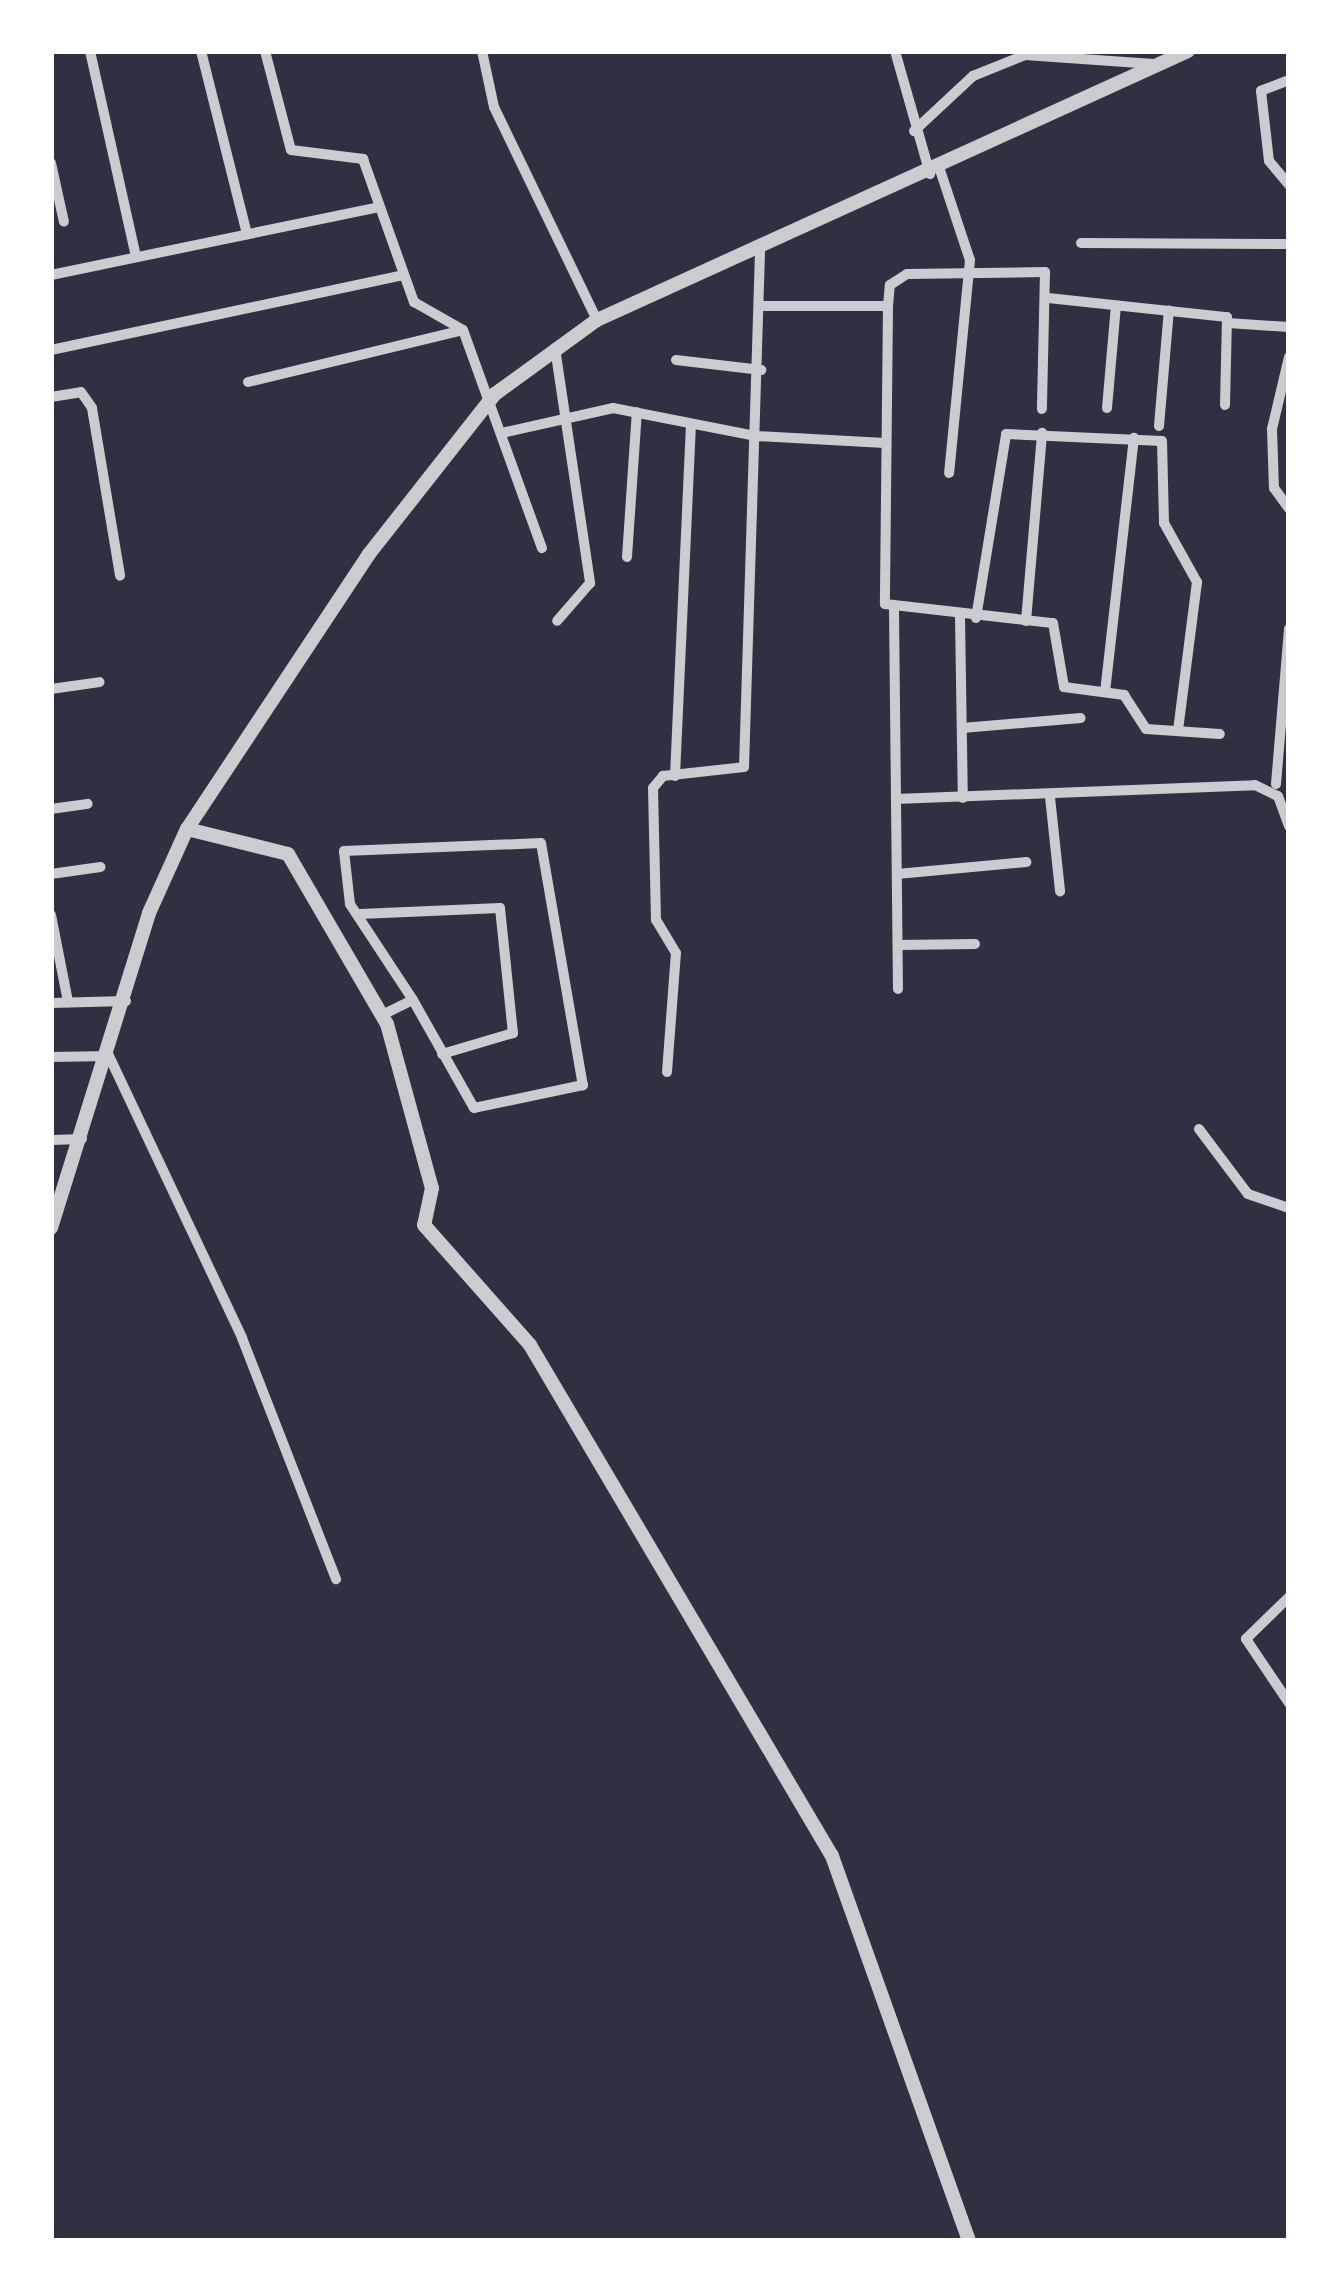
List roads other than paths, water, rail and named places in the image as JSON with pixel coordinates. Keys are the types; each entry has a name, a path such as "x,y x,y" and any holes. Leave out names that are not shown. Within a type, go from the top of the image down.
{"street":[{"path":"90,51 136,257"},
{"path":"201,51 247,234"},
{"path":"266,51 291,150 358,155 421,312 463,330 494,394 542,548"},
{"path":"482,51 494,107 596,320"},
{"path":"895,51 914,131 935,172 969,273 949,473"},
{"path":"51,1228 187,829 368,554 494,394 554,343 596,320 935,172 1188,51"},
{"path":"914,131 994,58 1060,54 1160,65"},
{"path":"1289,80 1262,91 1269,161 1289,185"},
{"path":"51,163 64,222"},
{"path":"51,275 379,207"},
{"path":"1081,243 1289,244"},
{"path":"668,1072 676,953 656,920 652,788 675,776 744,767 761,370 760,251"},
{"path":"898,989 894,610 880,587 888,306 898,276 1045,272 1042,409"},
{"path":"51,350 403,275"},
{"path":"1048,298 1289,327"},
{"path":"1107,408 1115,305"},
{"path":"762,306 888,306"},
{"path":"1159,426 1169,310"},
{"path":"1226,405 1228,322"},
{"path":"248,382 463,330"},
{"path":"554,343 570,418 590,583 557,621"},
{"path":"1289,357 1272,429 1274,488 1289,508"},
{"path":"676,360 761,370"},
{"path":"51,398 81,392 92,408 120,575"},
{"path":"506,432 570,418 637,412 756,436 885,443"},
{"path":"627,557 637,412"},
{"path":"675,776 691,425"},
{"path":"1026,621 1042,433"},
{"path":"976,618 1002,442 1042,433 1162,441 1164,523 1197,582 1178,731"},
{"path":"1105,692 1134,437"},
{"path":"894,610 1053,623 1058,682 1130,698 1146,729 1220,734"},
{"path":"960,617 963,798"},
{"path":"1289,629 1278,784 1289,826"},
{"path":"51,689 100,682"},
{"path":"962,728 1081,718"},
{"path":"896,799 1278,784"},
{"path":"1050,796 1060,891"},
{"path":"51,809 88,804"},
{"path":"187,829 288,854 382,1016 432,1188 424,1225 530,1345 832,1856 969,2241"},
{"path":"541,844 583,1085 474,1108 412,1000 360,914 344,851 541,844"},
{"path":"897,874 1026,862"},
{"path":"51,874 100,867"},
{"path":"360,914 491,900 500,908 513,1033 442,1054"},
{"path":"51,915 68,1002"},
{"path":"898,945 975,944"},
{"path":"382,1016 412,1000"},
{"path":"51,1003 127,1001"},
{"path":"51,1057 109,1056"},
{"path":"109,1056 242,1338 336,1579"},
{"path":"1199,1129 1248,1195 1289,1208"},
{"path":"51,1140 85,1139"},
{"path":"1289,1598 1246,1639 1289,1703"}]}
